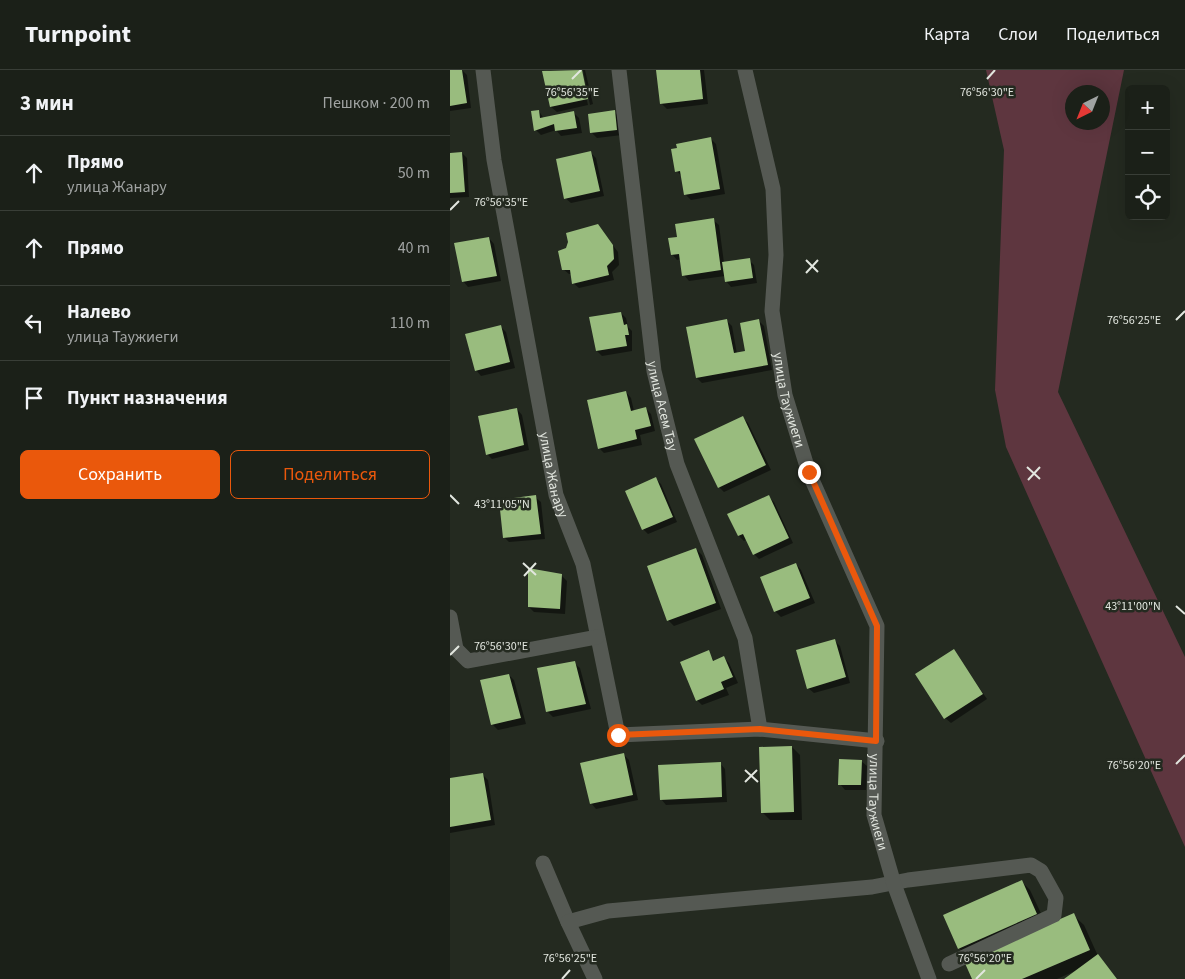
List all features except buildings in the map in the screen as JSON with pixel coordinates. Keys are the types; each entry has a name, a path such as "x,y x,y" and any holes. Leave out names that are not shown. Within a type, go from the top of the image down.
{"street":[{"name":"улица Жанару","path":"483,70 494,160 556,495 583,564 618,735 760,729"},
{"name":"улица Асем Тау","path":"619,70 654,371 677,464 745,638 760,729"},
{"name":"улица Таужиеги","path":"745,70 773,189 776,255 772,311 785,394 809,472 877,626 874,815 894,884 930,979"},
{"path":"450,617 456,648 468,661 597,637"},
{"path":"760,729 876,741"},
{"path":"543,862 568,922 595,979"},
{"path":"568,922 608,911 894,884 908,880 1031,865 1041,872 1056,898 1054,915 949,964"}],"shaded area":[{"path":"986,70 1124,70 1058,392 1185,657 1185,847 1006,447 995,390 1004,150"}],"route":[{"path":"618,735 760,729 876,741 877,626 809,472"}]}
